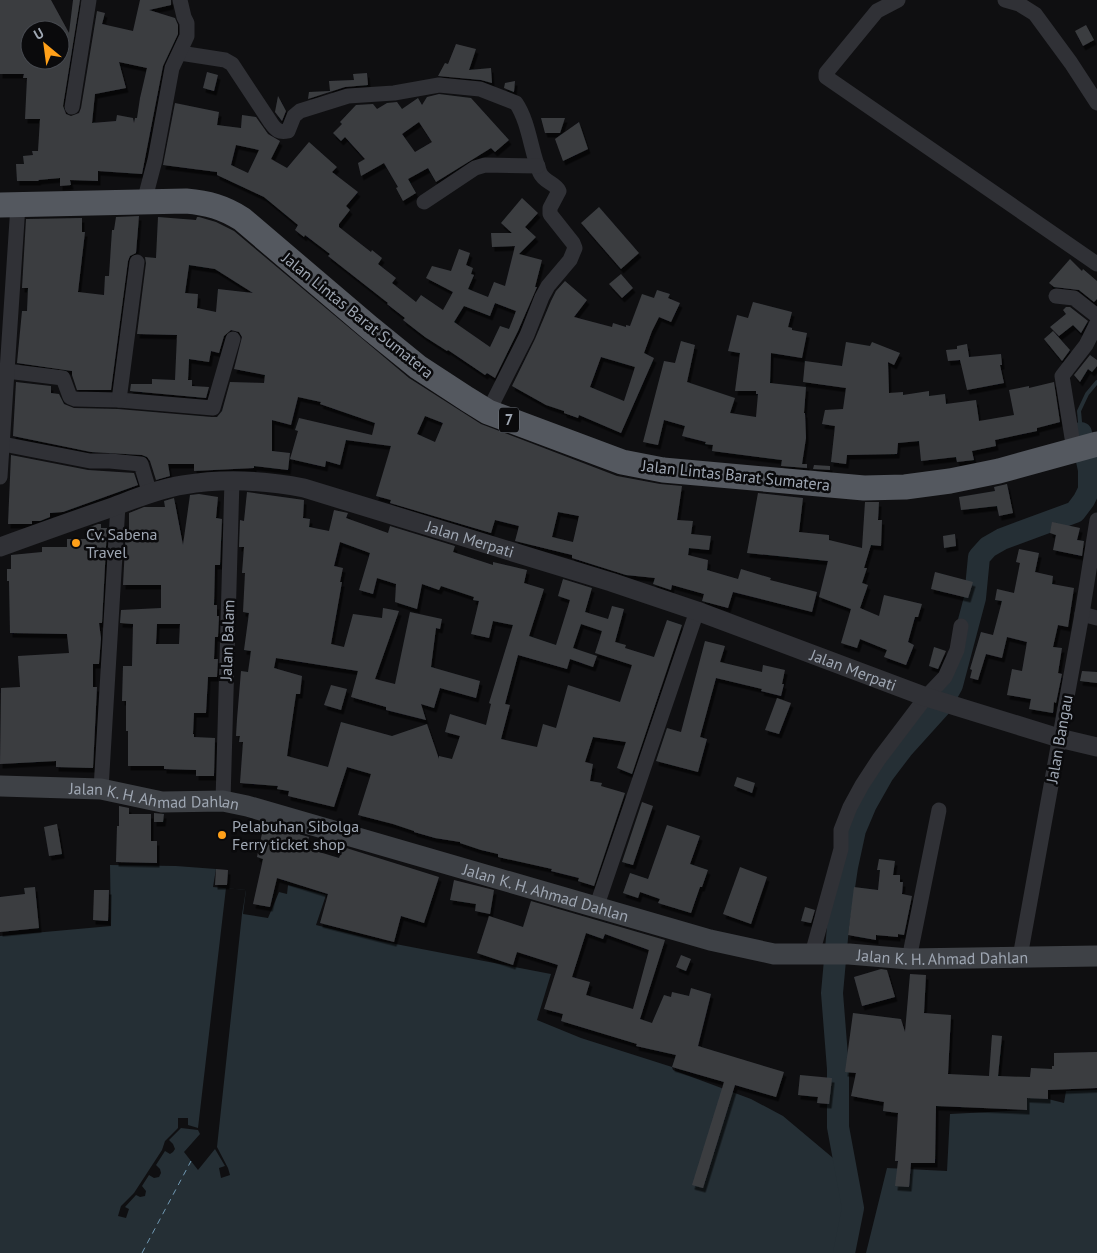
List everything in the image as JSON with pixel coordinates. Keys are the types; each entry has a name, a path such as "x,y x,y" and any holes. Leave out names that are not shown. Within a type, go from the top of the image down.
{"highway":[{"name":"Jalan Lintas Barat Sumatera","path":"9,205 186,201 204,203 225,209 242,219 418,367 488,412 622,462 663,470 864,488 905,487 950,481 999,471 1086,447"}],"main road":[{"name":"Jalan K. H. Ahmad Dahlan","path":"0,786 101,789 162,802 223,801 247,806 596,908 733,945 774,954 849,954 909,959 1097,956"}],"street":[{"path":"72,107 89,0"},
{"path":"144,202 156,160 172,68 186,41 188,30 180,0"},
{"path":"898,0 877,11 826,73 826,77 1097,264"},
{"path":"1005,0 1020,4 1035,14 1071,63 1097,103"},
{"path":"180,53 225,60 232,64 271,123 281,132 288,130 294,116 300,111 348,96 394,93 439,85 480,89 514,101 518,105 542,177 558,189 558,194 550,208 550,214 573,243 575,252 548,286 542,297 527,334 488,412"},
{"path":"424,202 475,168 485,165 538,166"},
{"path":"0,477 7,371 9,205"},
{"path":"120,400 137,262"},
{"path":"1056,296 1074,298 1097,316"},
{"path":"1086,447 1062,376 1086,345 1097,323"},
{"path":"7,371 59,376 63,378 70,397 75,399 120,400 213,408 233,339"},
{"path":"3,444 90,461 110,460 141,464 150,494"},
{"name":"Jalan Merpati","path":"0,547 150,494 183,485 232,480 259,480 304,488 612,582 697,611 929,697 1059,738 1097,747"},
{"name":"Jalan Balam","path":"223,801 232,480"},
{"path":"101,789 118,505"},
{"name":"Jalan Bangau","path":"1020,957 1059,738 1090,616 1097,520"},
{"path":"596,908 697,611"},
{"path":"815,954 841,849 841,830 850,807 862,784 879,760 945,677 957,650 961,626"},
{"path":"909,959 939,810"}],"shaded area":[{"path":"110,865 216,869 213,887 246,890 243,914 268,918 279,892 287,894 288,885 326,895 316,925 380,941 551,974 537,1020 581,1038 672,1067 673,1070 751,1099 783,1116 839,1163 847,1215 835,1253 0,1253 0,936 111,926"},
{"path":"1097,1090 1097,1253 866,1253 887,1168 947,1171 950,1114 1026,1110 1027,1098 1048,1099 1064,1103 1066,1091"}],"pier":[{"path":"226,888 246,890 217,1147 230,1175 221,1178 219,1168 225,1166 215,1149 198,1170 184,1152 200,1134 198,1130 181,1128 169,1140 175,1149 173,1152 170,1154 165,1151 156,1165 161,1173 159,1177 154,1178 149,1175 142,1186 146,1191 145,1196 140,1197 136,1195 125,1207 129,1209 126,1218 118,1216 121,1206 134,1193 162,1150 165,1141 178,1128 178,1118 188,1118 188,1125 198,1128"}],"building":[{"path":"0,0 51,0 62,20 20,20 20,70 69,70 63,106 66,114 71,116 79,113 81,108 97,11 105,13 102,24 133,31 140,0 171,0 171,5 149,10 175,18 178,25 178,34 163,66 142,174 98,171 98,181 70,180 71,185 60,186 60,178 39,181 17,181 16,164 24,164 23,156 33,155 32,151 38,151 40,119 25,119 27,78 23,78 24,74 0,74","holes":["119,62 147,68 137,118 135,118 134,123 133,118 117,115 116,121 92,123 95,94 126,88"]},
{"path":"73,0 80,0 70,62 70,25"},
{"path":"1086,25 1094,40 1083,46 1075,31"},
{"path":"456,44 476,49 469,70 491,68 492,83 481,80 438,76 445,63 448,64"},
{"path":"207,72 218,75 214,91 203,88"},
{"path":"367,73 368,85 345,87 308,99 309,92 330,91 329,81 354,80 353,74"},
{"path":"515,81 514,92 504,88 505,83"},
{"path":"439,94 471,98 509,140 495,152 491,148 436,182 428,168 408,179 416,193 403,201 396,188 398,187 384,163 361,176 358,163 365,159 345,137 341,141 333,133 342,124 340,122 356,105 373,104 377,109 387,103 397,102 402,109 418,98 422,105 427,97","holes":["419,122 432,142 415,152 402,134"]},
{"path":"278,96 286,111 282,121 275,112"},
{"path":"175,103 219,112 217,125 241,128 242,115 256,117 268,134 280,141 271,159 287,168 309,142 337,167 332,172 358,192 346,206 350,210 339,224 339,227 371,252 372,250 382,258 378,264 396,278 392,283 416,302 421,295 443,310 453,292 426,278 432,266 451,271 459,249 470,253 466,265 473,268 471,274 474,275 468,289 488,297 494,282 505,286 515,246 492,247 491,233 512,233 501,223 522,198 538,213 525,227 536,237 519,254 542,260 535,287 537,287 495,378 487,373 485,375 425,337 403,320 405,318 388,303 328,256 330,254 305,235 304,237 295,230 298,225 264,197 217,175 217,172 163,165","holes":["236,145 259,150 248,173 231,165","495,303 516,311 509,329 500,326 490,347 454,322 464,306 490,316"]},
{"path":"541,118 565,118 560,133 545,133"},
{"path":"579,122 588,149 563,161 555,139"},
{"path":"599,207 639,253 621,269 581,223"},
{"path":"139,216 136,253 130,256 128,261 111,390 77,390 72,371 17,363 22,311 27,311 28,288 22,288 26,219 82,218 82,232 85,232 78,292 104,295 105,276 109,276 112,230 114,230 116,217"},
{"path":"158,217 196,220 199,217 216,222 234,231 409,378 481,424 617,476 682,486 677,520 693,521 691,534 711,536 709,550 689,548 688,555 708,560 707,570 738,579 741,569 771,578 770,580 817,592 812,612 733,592 728,608 702,601 704,594 672,585 671,590 653,584 655,578 626,575 572,558 572,555 515,541 519,526 495,520 491,533 390,503 391,500 376,496 391,446 346,440 340,465 326,461 325,467 290,459 298,431 295,430 299,418 372,435 375,423 320,404 321,402 298,397 291,425 272,420 272,451 290,453 288,470 254,466 254,468 194,471 194,464 168,464 170,476 156,480 150,461 142,455 91,452 13,436 16,382 51,386 51,393 59,394 64,404 74,408 118,409 212,417 217,417 222,411 230,382 264,383 265,375 234,369 242,337 239,332 231,330 224,336 219,353 211,351 209,362 189,359 188,380 192,380 192,386 209,387 206,398 130,391 131,384 152,384 152,379 175,380 177,335 137,334 146,263 145,257 156,258","holes":["189,265 215,269 253,293 218,289 216,312 197,308 198,294 185,293","425,416 443,423 435,442 417,434","558,512 579,516 573,542 552,537"]},
{"path":"1070,259 1082,271 1083,269 1097,281 1097,299 1094,302 1079,290 1054,287 1049,283"},
{"path":"621,274 633,288 622,298 609,284"},
{"path":"565,281 587,300 574,317 612,327 613,323 626,327 626,325 630,326 642,294 654,298 657,290 670,294 668,298 680,303 671,322 659,317 652,331 644,353 654,358 621,433 579,415 578,418 564,413 564,411 546,405 512,386 556,291","holes":["601,357 635,367 624,401 590,387"]},
{"path":"753,302 792,312 788,327 792,328 792,330 807,333 802,358 771,353 770,383 806,387 804,413 806,438 802,464 807,464 807,468 781,466 782,460 712,451 713,445 682,436 685,426 664,420 658,445 643,442 664,361 675,363 681,341 695,345 687,382 735,398 730,413 756,417 758,394 756,394 756,391 735,391 740,353 728,351 737,315 748,318"},
{"path":"1066,307 1070,307 1088,321 1081,333 1073,325 1059,336 1050,327 1066,314 1063,310"},
{"path":"1053,331 1070,350 1062,361 1044,339"},
{"path":"846,342 870,346 872,342 900,353 894,365 888,362 889,393 903,392 903,395 929,391 929,396 945,394 946,404 976,400 979,421 1014,415 1009,390 1029,386 1029,388 1054,382 1060,422 1037,428 1037,431 995,440 996,446 972,451 974,460 957,462 956,457 921,461 919,441 898,443 897,454 847,455 846,464 831,462 835,426 822,424 825,410 843,409 846,388 803,382 805,361 842,366"},
{"path":"967,344 969,357 1001,354 1002,365 1000,365 1004,383 967,390 960,360 948,361 946,350 957,349 957,346"},
{"path":"1090,355 1097,360 1097,366 1092,372 1088,369 1080,382 1074,375"},
{"path":"11,455 88,470 134,473 138,485 63,512 50,513 50,517 40,521 32,521 32,524 8,524"},
{"path":"814,465 830,466 830,470 813,469"},
{"path":"1007,484 1013,513 999,516 997,506 961,510 959,497 995,491 994,487"},
{"path":"247,492 304,500 303,518 310,519 309,527 329,531 334,510 348,513 346,518 388,533 390,526 455,546 453,552 493,565 493,562 527,570 524,583 544,589 529,636 556,645 570,600 558,596 563,579 592,588 585,612 608,619 612,606 624,609 615,642 626,645 625,648 654,657 667,620 682,625 632,774 617,768 626,742 593,737 585,762 593,764 590,781 602,783 601,786 625,793 594,886 578,881 579,878 551,871 552,869 498,857 498,854 460,842 435,838 358,815 371,774 347,767 334,807 288,796 289,791 277,789 278,786 240,783 243,742 239,742 240,736 236,736 241,671 248,672 251,651 244,650 249,613 243,612 245,573 242,573 244,547 239,547 240,520 244,521","holes":["340,542 370,553 359,590 373,594 377,578 396,584 395,602 417,609 422,584 439,590 441,586 474,597 473,600 479,601 471,634 489,638 493,621 513,625 489,703 491,704 486,725 450,714 445,732 460,736 452,759 439,756 439,759 427,724 392,736 341,722 328,767 287,756 296,694 300,694 302,676 274,668 276,658 358,671 351,697 386,707 386,710 426,720 421,704 434,708 440,688 476,698 480,681 431,667 436,628 440,629 442,619 410,612 395,684 375,679 399,611 383,608 382,618 353,614 344,647 331,644 342,582 340,582 343,568 334,566","581,624 602,631 595,653 632,665 620,702 568,685 556,728 543,724 537,747 501,739 510,705 505,704 518,655 567,669 570,659 593,667 597,656 573,648"]},
{"path":"758,493 803,498 799,532 829,535 829,540 862,548 865,502 879,502 878,520 882,520 881,546 871,545 864,568 867,568 862,583 868,585 860,608 879,616 884,595 922,604 918,617 915,617 908,642 914,645 906,665 884,657 887,650 860,639 857,648 841,643 851,609 819,597 828,561 747,553"},
{"path":"199,494 218,497 216,518 222,519 220,565 215,565 214,605 217,605 217,616 219,616 218,637 215,637 214,659 218,659 217,677 208,677 206,713 194,713 193,734 194,737 215,738 214,776 196,776 196,770 164,769 164,766 128,766 126,701 122,701 123,666 132,666 133,624 120,623 121,610 161,608 161,585 123,585 126,528 129,528 129,513 144,507 165,507 164,501 174,498 183,545 190,495","holes":["157,624 180,624 179,644 156,644"]},
{"path":"1052,522 1080,528 1077,540 1084,541 1082,556 1053,550 1056,535 1050,533"},
{"path":"101,524 101,528 107,528 102,623 99,623 101,638 99,664 93,664 93,687 97,687 93,768 56,767 56,761 0,764 1,688 20,687 18,656 69,653 67,634 10,633 7,569 11,569 11,555 42,552 42,547 67,547 67,539 90,539 90,527"},
{"path":"955,534 956,546 944,548 943,536"},
{"path":"1019,549 1039,553 1035,572 1053,576 1052,584 1074,588 1068,627 1058,625 1053,647 1062,648 1058,673 1062,674 1053,713 1029,709 1031,699 1007,695 1012,669 1022,671 1027,642 1007,637 1002,658 986,654 978,680 970,678 972,670 970,669 981,632 993,635 1002,601 995,600 997,589 1014,593 1020,563 1016,562"},
{"path":"935,572 973,582 968,598 931,589"},
{"path":"705,641 725,646 720,662 762,672 763,665 785,670 781,696 761,691 762,689 716,678 700,737 707,739 698,772 656,761 667,728 681,732"},
{"path":"934,647 946,651 938,669 929,666"},
{"path":"1082,671 1097,672 1097,683 1080,681"},
{"path":"331,685 347,689 341,710 324,705"},
{"path":"777,698 791,703 779,734 765,730"},
{"path":"737,777 755,783 752,793 734,786"},
{"path":"642,802 653,806 633,865 622,862"},
{"path":"119,806 129,808 129,814 151,814 151,841 157,841 157,863 116,862"},
{"path":"154,813 164,814 163,822 154,822"},
{"path":"57,824 62,854 49,856 44,827"},
{"path":"264,824 309,837 306,848 339,858 343,847 439,877 424,923 401,916 394,942 320,923 328,894 277,878 270,907 253,904 263,859 257,857"},
{"path":"667,825 700,836 690,864 708,870 691,913 658,903 660,899 640,892 638,898 623,893 630,873 648,879"},
{"path":"879,859 895,861 893,875 900,875 900,882 903,882 902,894 912,896 904,935 898,934 898,937 876,935 876,940 848,935 854,887 878,890 880,870 877,870"},
{"path":"740,867 767,877 751,924 723,914"},
{"path":"216,869 228,870 227,885 215,885"},
{"path":"454,880 494,890 490,914 475,911 476,904 450,900"},
{"path":"35,887 39,928 0,932 0,897 25,894 24,888"},
{"path":"94,890 109,890 108,921 93,920"},
{"path":"531,901 665,940 640,1019 652,1023 664,995 671,997 672,992 689,996 691,988 711,994 698,1046 784,1072 776,1097 735,1085 703,1188 692,1185 724,1082 672,1067 676,1055 636,1046 637,1044 561,1021 563,1014 544,1009 558,965 517,952 513,965 477,953 489,916 523,927","holes":["586,933 603,939 605,934 649,950 633,1009 586,995 590,982 572,977"]},
{"path":"805,907 815,910 811,923 801,921"},
{"path":"681,955 691,959 686,971 676,967"},
{"path":"881,969 887,970 895,997 862,1006 854,977"},
{"path":"910,974 926,975 924,1013 951,1015 948,1074 989,1076 992,1035 1002,1036 998,1076 1030,1077 1031,1068 1052,1069 1052,1066 1054,1066 1054,1053 1097,1052 1097,1088 1048,1090 1048,1099 1027,1098 1027,1110 936,1106 935,1163 911,1163 909,1187 895,1186 898,1161 895,1161 898,1113 883,1111 884,1102 851,1096 856,1073 845,1072 853,1013 901,1019 905,1032"},
{"path":"800,1075 832,1078 829,1104 817,1103 818,1097 798,1095"}],"waterway":[{"path":"1081,433 1079,411 1087,394 1097,382"},
{"path":"844,1253 853,1208 838,1127 838,1069 832,993 838,927 855,830 866,804 883,774 902,749 939,708 952,685 975,598 979,557 988,547 1002,539 1075,512 1084,500 1089,490 1089,470 1081,433"}],"ferry route":[{"path":"142,1253 191,1161"}],"place":[{"name":"Cv. Sabena Travel","path":"76,543"},
{"name":"Pelabuhan Sibolga Ferry ticket shop","path":"222,835"}]}
